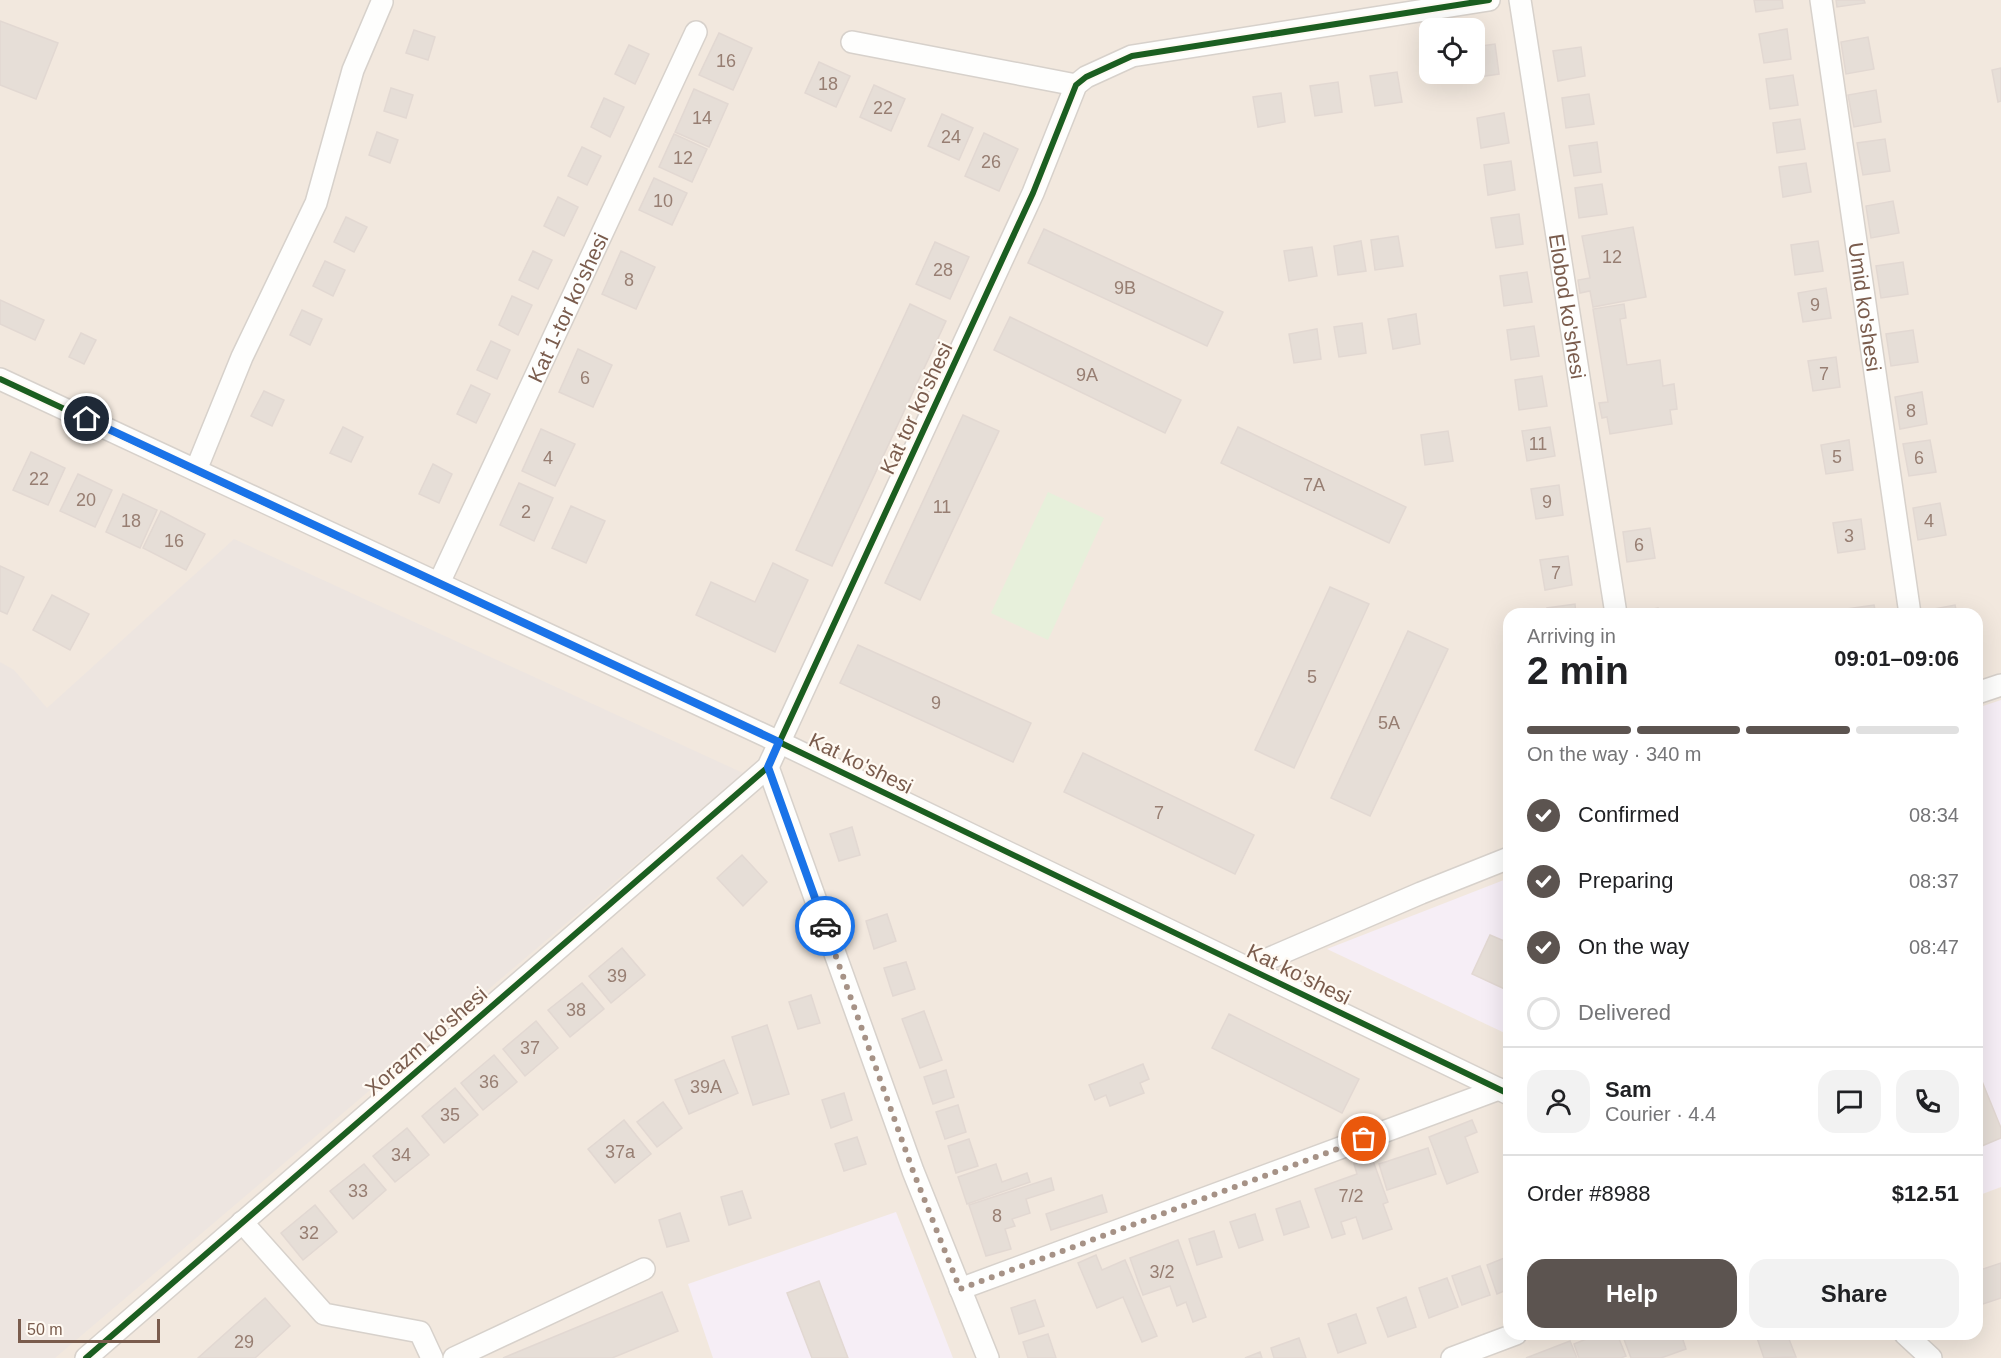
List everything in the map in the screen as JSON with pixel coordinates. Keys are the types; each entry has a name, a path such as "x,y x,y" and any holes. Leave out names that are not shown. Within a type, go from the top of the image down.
{"street":[{"path":"852,42 1076,85 1086,77 1132,56 1490,0"},
{"name":"Elobod ko'shesi","path":"1520,0 1615,608"},
{"name":"Umid ko'shesi","path":"1821,0 1909,608"},
{"path":"196,470 242,357 316,203 352,70 382,2"},
{"name":"Kat 1-tor ko'shesi","path":"438,583 696,32"},
{"name":"Kat tor ko'shesi","path":"779,742 1033,193 1076,85"},
{"name":"Kat ko'shesi","path":"0,379 779,742 1503,1092"},
{"path":"1983,691 2001,685"},
{"name":"Xorazm ko'shesi","path":"86,1358 768,767 779,742"},
{"path":"768,767 913,1171 988,1358"},
{"path":"1249,968 1421,893 1503,860"},
{"path":"960,1289 1503,1092"},
{"path":"242,1222 324,1314 420,1332 432,1358"},
{"path":"453,1358 644,1269"},
{"path":"1452,1358 1503,1339"},
{"path":"1912,1340 1931,1358"}],"shaded area":[{"path":"0,0 2001,0 2001,1358 0,1358"},
{"path":"234,539 743,773 55,1358 0,1358 0,662 14,670 47,708"},
{"path":"2001,700 2001,1187 1983,1194 1983,706"},
{"path":"1503,880 1503,1032 1327,949"},
{"path":"896,1212 953,1358 713,1358 688,1284"}],"green space":[{"path":"1048,492 1104,518 1048,640 991,613"}],"building":[{"path":"1754,0 1782,0 1783,8 1756,12"},
{"path":"1836,0 1864,0 1865,3 1837,7"},
{"path":"0,21 58,43 36,99 0,85"},
{"path":"1787,29 1791,59 1764,63 1759,34"},
{"path":"414,30 435,37 428,60 406,53"},
{"path":"719,33 752,48 733,90 699,75"},
{"path":"1868,37 1874,69 1846,74 1841,42"},
{"path":"1495,44 1499,74 1485,76 1485,45"},
{"path":"629,45 649,54 635,84 615,74"},
{"path":"1581,47 1585,76 1558,81 1553,51"},
{"path":"819,62 850,76 836,107 805,93"},
{"path":"2001,68 2001,101 1998,102 1992,70"},
{"path":"1397,72 1402,102 1375,106 1370,76"},
{"path":"1793,75 1798,105 1770,109 1766,79"},
{"path":"1338,82 1342,112 1315,116 1310,86"},
{"path":"874,85 905,99 891,131 860,117"},
{"path":"391,88 413,95 406,118 384,111"},
{"path":"694,89 728,104 709,147 675,132"},
{"path":"1876,90 1881,122 1854,127 1848,95"},
{"path":"1281,93 1285,122 1258,127 1253,97"},
{"path":"1589,94 1594,124 1566,128 1562,98"},
{"path":"604,98 624,107 610,137 591,127"},
{"path":"1504,113 1509,143 1481,148 1477,118"},
{"path":"942,114 973,128 959,160 928,146"},
{"path":"1800,119 1805,149 1777,153 1773,123"},
{"path":"377,132 398,140 390,163 369,155"},
{"path":"984,133 1018,149 999,191 965,176"},
{"path":"674,134 707,149 692,182 659,167"},
{"path":"1885,139 1890,171 1863,175 1857,143"},
{"path":"1597,142 1601,172 1574,176 1569,146"},
{"path":"582,147 601,156 587,185 568,176"},
{"path":"1511,161 1515,190 1488,195 1484,165"},
{"path":"1806,163 1811,192 1783,197 1779,167"},
{"path":"654,178 687,193 672,225 639,210"},
{"path":"1602,184 1607,214 1579,218 1575,188"},
{"path":"558,197 578,207 564,236 544,226"},
{"path":"1893,201 1899,233 1871,238 1866,206"},
{"path":"1519,214 1523,244 1496,248 1491,218"},
{"path":"346,217 367,227 354,252 334,242"},
{"path":"1633,227 1646,297 1593,307 1590,291 1580,293 1578,280 1590,278 1582,236"},
{"path":"1044,229 1223,312 1207,346 1028,263"},
{"path":"1398,236 1403,266 1375,270 1371,240"},
{"path":"1361,241 1366,271 1338,275 1334,246"},
{"path":"1818,241 1823,271 1795,275 1791,245"},
{"path":"935,242 969,257 950,299 916,284"},
{"path":"1312,247 1317,276 1289,281 1284,251"},
{"path":"533,251 552,260 538,289 519,280"},
{"path":"621,251 655,267 636,309 602,294"},
{"path":"325,261 345,270 333,296 313,286"},
{"path":"1903,262 1908,294 1881,298 1876,266"},
{"path":"1527,272 1532,302 1504,306 1500,276"},
{"path":"1826,288 1831,318 1803,322 1798,293"},
{"path":"512,296 532,305 518,335 499,325"},
{"path":"0,300 44,320 35,340 0,324"},
{"path":"910,304 946,321 832,566 796,550"},
{"path":"1624,304 1626,318 1620,319 1627,365 1660,360 1663,386 1674,384 1677,409 1670,410 1672,424 1610,434 1607,417 1602,418 1599,403 1608,402 1593,309"},
{"path":"302,310 322,319 310,345 290,335"},
{"path":"1416,314 1420,344 1393,349 1388,319"},
{"path":"1010,317 1181,400 1165,433 994,350"},
{"path":"1362,323 1366,353 1339,357 1334,327"},
{"path":"1534,326 1539,356 1511,360 1507,330"},
{"path":"1317,329 1321,359 1294,363 1289,334"},
{"path":"1913,330 1918,362 1891,366 1886,334"},
{"path":"81,333 96,340 84,364 69,357"},
{"path":"491,341 510,350 497,379 477,370"},
{"path":"578,349 612,365 593,407 559,392"},
{"path":"1836,357 1840,387 1813,391 1808,361"},
{"path":"1542,376 1547,406 1519,410 1515,380"},
{"path":"471,385 490,394 476,423 457,414"},
{"path":"264,391 284,400 272,426 251,416"},
{"path":"1922,392 1927,424 1900,429 1895,397"},
{"path":"963,415 999,431 920,600 885,583"},
{"path":"343,427 363,437 351,462 330,453"},
{"path":"1238,427 1406,507 1389,543 1221,463"},
{"path":"1550,427 1555,456 1527,461 1522,431"},
{"path":"541,429 575,444 555,486 522,471"},
{"path":"1448,431 1453,461 1425,465 1421,435"},
{"path":"1849,440 1853,470 1826,474 1821,445"},
{"path":"1930,440 1936,472 1909,476 1903,444"},
{"path":"31,452 65,468 48,505 13,490"},
{"path":"433,464 452,474 439,503 419,494"},
{"path":"78,474 112,490 95,527 60,511"},
{"path":"519,483 553,498 534,541 500,525"},
{"path":"1559,485 1563,515 1536,519 1531,489"},
{"path":"123,494 157,510 140,548 106,532"},
{"path":"1940,503 1946,535 1918,540 1913,508"},
{"path":"571,506 605,521 586,563 552,548"},
{"path":"161,511 205,534 186,570 143,548"},
{"path":"1861,519 1865,549 1838,553 1833,523"},
{"path":"1650,528 1655,558 1627,562 1623,532"},
{"path":"1568,556 1572,585 1545,590 1540,560"},
{"path":"773,563 808,580 775,652 696,615 711,582 755,602"},
{"path":"0,566 24,577 7,614 0,611"},
{"path":"1330,587 1369,604 1294,768 1255,750"},
{"path":"52,595 89,614 70,650 33,630"},
{"path":"1575,604 1575,608 1547,608"},
{"path":"1874,605 1875,608 1854,608"},
{"path":"1955,605 1956,608 1939,608"},
{"path":"1408,631 1448,649 1370,816 1331,798"},
{"path":"858,645 1031,723 1013,762 840,683"},
{"path":"1083,753 1254,835 1235,874 1064,792"},
{"path":"852,827 860,855 839,861 830,834"},
{"path":"742,855 767,882 743,906 717,878"},
{"path":"887,914 896,941 874,949 866,921"},
{"path":"1490,935 1503,940 1503,988 1472,974"},
{"path":"622,948 645,975 611,1003 589,976"},
{"path":"906,962 915,989 893,996 884,968"},
{"path":"582,983 604,1009 570,1037 548,1010"},
{"path":"811,995 820,1023 798,1029 789,1002"},
{"path":"924,1011 942,1060 920,1068 902,1019"},
{"path":"1229,1014 1359,1079 1342,1113 1212,1048"},
{"path":"536,1021 558,1048 525,1076 503,1049"},
{"path":"767,1025 789,1094 753,1105 732,1037"},
{"path":"494,1055 517,1082 483,1110 461,1083"},
{"path":"724,1060 738,1093 689,1114 675,1080"},
{"path":"1143,1064 1149,1079 1140,1083 1144,1093 1110,1106 1106,1095 1095,1100 1089,1085"},
{"path":"946,1070 954,1097 933,1104 924,1077"},
{"path":"1983,1084 2001,1128 2001,1138 1983,1146"},
{"path":"455,1088 478,1115 444,1143 422,1116"},
{"path":"844,1093 852,1120 831,1128 822,1100"},
{"path":"663,1102 682,1128 657,1147 637,1122"},
{"path":"958,1105 966,1132 945,1139 936,1112"},
{"path":"624,1120 651,1154 615,1183 588,1149"},
{"path":"1472,1120 1477,1132 1465,1137 1478,1172 1447,1184 1429,1137"},
{"path":"407,1128 429,1155 395,1182 373,1156"},
{"path":"857,1137 866,1164 844,1171 835,1144"},
{"path":"969,1139 978,1166 956,1173 948,1146"},
{"path":"1428,1148 1436,1174 1387,1190 1379,1164"},
{"path":"1372,1158 1388,1202 1383,1204 1392,1229 1363,1239 1356,1217 1341,1222 1345,1234 1332,1238 1315,1189 1357,1174 1354,1164"},
{"path":"364,1164 386,1190 353,1219 330,1191"},
{"path":"996,1164 1002,1182 1027,1173 1030,1182 967,1204 958,1177"},
{"path":"1051,1178 1054,1190 1026,1199 1030,1213 1012,1219 1015,1226 1005,1229 1011,1249 986,1256 969,1205"},
{"path":"742,1191 751,1218 729,1225 721,1197"},
{"path":"1102,1195 1107,1212 1051,1230 1046,1214"},
{"path":"1300,1201 1309,1227 1284,1235 1276,1209"},
{"path":"315,1205 337,1232 303,1260 281,1233"},
{"path":"680,1213 689,1241 667,1247 659,1220"},
{"path":"1255,1214 1263,1240 1239,1248 1230,1222"},
{"path":"1214,1231 1222,1257 1197,1265 1189,1239"},
{"path":"1178,1240 1206,1317 1193,1322 1186,1302 1177,1306 1170,1286 1143,1295 1130,1258"},
{"path":"1096,1255 1102,1270 1125,1260 1157,1336 1142,1342 1123,1297 1097,1308 1078,1263"},
{"path":"1503,1258 1503,1292 1497,1294 1487,1265"},
{"path":"2001,1263 2001,1298 1983,1304 1983,1269"},
{"path":"1480,1266 1490,1295 1462,1305 1452,1276"},
{"path":"1447,1278 1458,1307 1429,1318 1419,1288"},
{"path":"819,1281 848,1358 812,1358 787,1293"},
{"path":"662,1292 678,1331 612,1358 503,1358"},
{"path":"1406,1297 1416,1327 1388,1337 1377,1308"},
{"path":"265,1298 290,1326 255,1358 198,1358"},
{"path":"1035,1300 1044,1326 1019,1334 1011,1308"},
{"path":"1356,1314 1366,1343 1338,1353 1328,1324"},
{"path":"1048,1334 1056,1358 1028,1358 1023,1342"},
{"path":"1299,1338 1306,1358 1274,1358 1271,1348"},
{"path":"1584,1340 1619,1340 1626,1356 1579,1358 1574,1344"},
{"path":"1624,1340 1683,1340 1686,1349 1661,1358 1631,1358"},
{"path":"1758,1340 1789,1340 1796,1357 1764,1358"},
{"path":"1570,1341 1577,1358 1526,1358"},
{"path":"1260,1352 1262,1358 1245,1358"}],"cycle path":[{"path":"86,1358 768,767 1033,193 1076,85 1086,77 1132,56 1489,0"},
{"path":"0,379 779,742 1503,1091"}],"way so far":[{"path":"825,926 913,1171 960,1289 1364,1139"}],"route":[{"path":"87,419 779,742 768,767 825,926"}]}
